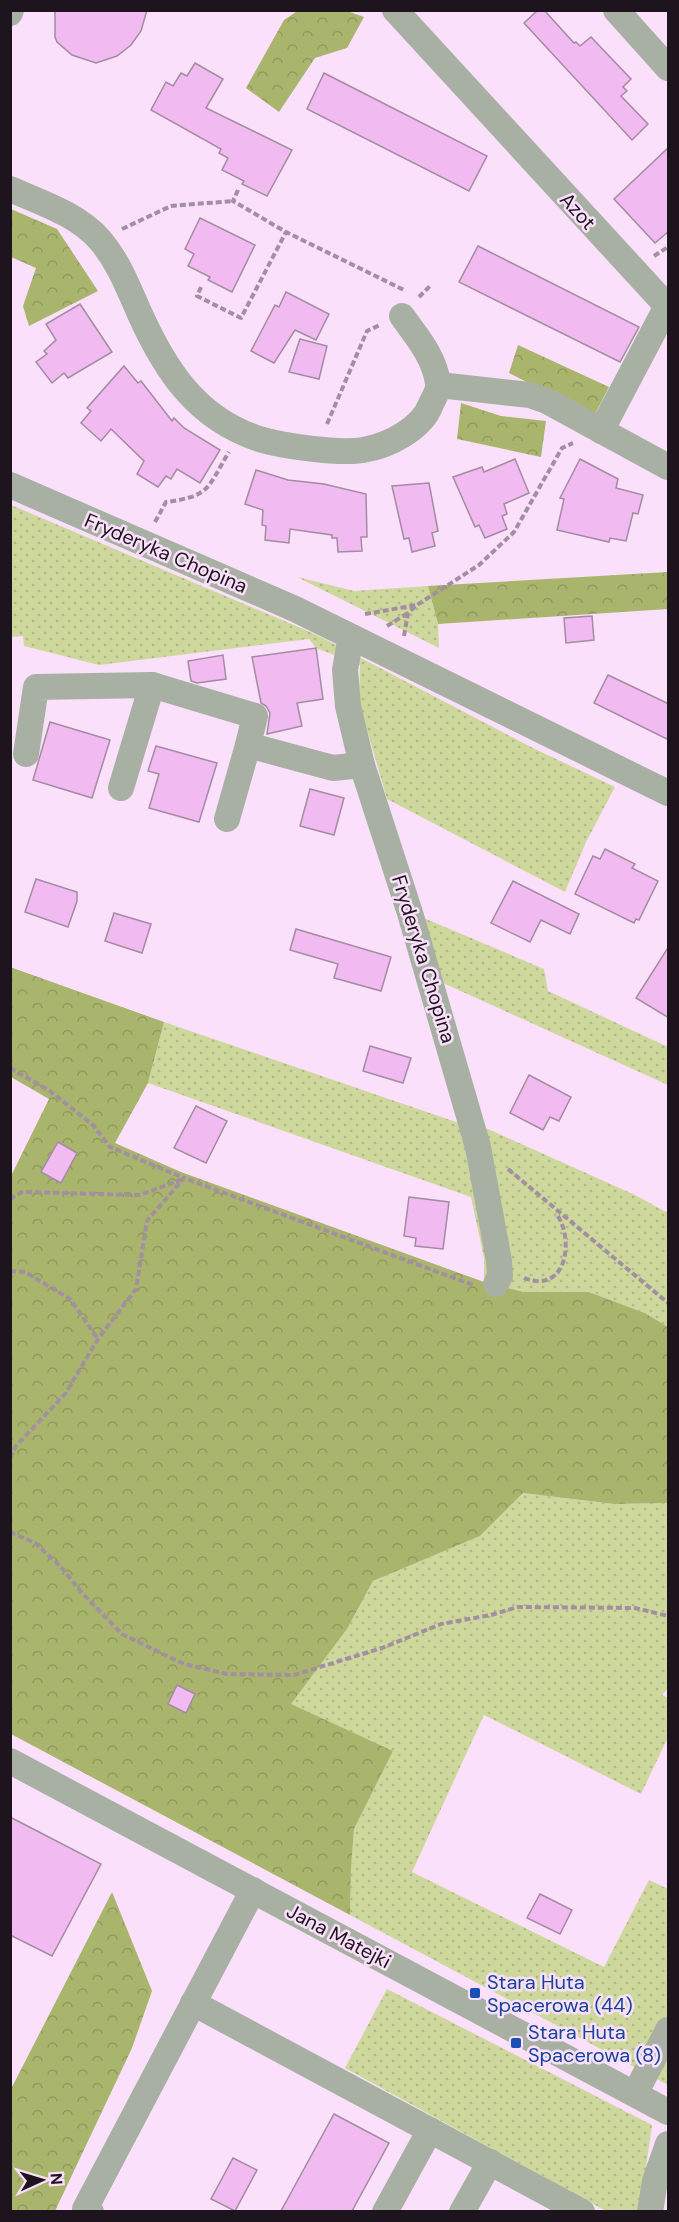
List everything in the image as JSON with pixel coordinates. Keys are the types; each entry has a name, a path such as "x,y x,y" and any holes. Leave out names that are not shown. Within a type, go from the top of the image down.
{"street":[{"name":"Azot","path":"395,10 668,307 601,431"},
{"path":"616,10 669,68"},
{"path":"10,189 73,216 100,239 118,266 146,328 174,378 213,417 260,439 316,449 363,450 405,436 428,413 439,385 429,353 402,316"},
{"path":"439,385 530,395 547,401 669,467"},
{"name":"Fryderyka Chopina","path":"10,485 295,609 356,626 669,794"},
{"name":"Fryderyka Chopina","path":"356,626 345,670 348,706 362,765 411,913 478,1147 497,1272"},
{"path":"121,788 152,685"},
{"path":"26,754 36,687 152,685 255,716 227,819"},
{"path":"248,745 333,768 362,765"},
{"name":"Jana Matejki","path":"10,1761 669,2112"},
{"path":"91,2211 85,2209 253,1890"},
{"path":"193,2003 582,2211"},
{"path":"635,2094 669,2030"},
{"path":"385,2211 430,2130"},
{"path":"650,2211 655,2181 669,2144"},
{"path":"462,2211 489,2162"}],"path":[{"path":"233,201 238,190"},
{"path":"100,239 171,206 233,201 286,232 405,290"},
{"path":"201,287 197,296 241,318 286,232"},
{"path":"316,449 367,331 402,316"},
{"path":"153,527 166,502 190,498 202,493 208,487 242,431"},
{"path":"356,626 417,604 479,565 514,532 562,447 601,431"},
{"path":"379,631 408,613 417,604"},
{"path":"405,642 404,633 408,613"},
{"path":"10,1068 50,1091 93,1125 110,1147 184,1178 473,1286 484,1288 497,1272 542,1281 555,1274 565,1261 567,1245 562,1220 552,1207"},
{"path":"478,1147 525,1183 669,1303"},
{"path":"10,1199 22,1192 140,1195 184,1178"},
{"path":"10,1458 16,1446 65,1394 98,1339 136,1289 147,1221 184,1178"},
{"path":"10,1271 25,1272 70,1299 98,1339"},
{"path":"10,1532 35,1543 44,1550 122,1634 184,1664 227,1674 294,1675 382,1648 441,1624 491,1615 518,1607 635,1608 669,1616"}],"green space":[{"path":"299,10 347,11 364,17 347,48 315,58 279,112 246,88 284,20"},
{"path":"11,209 57,229 98,291 29,326 23,306 36,268 11,257"},
{"path":"518,345 609,387 594,416 509,373"},
{"path":"461,403 501,416 546,421 541,457 457,439"},
{"path":"11,505 315,634 535,749 615,787 586,842 565,892 387,799 359,702 360,665 316,648 309,639 99,665 24,646 23,636 11,637"},
{"path":"668,572 668,609 438,624 428,586"},
{"path":"297,577 354,591 428,586 438,624 439,648"},
{"path":"419,916 544,969 548,991 668,1047 668,1085 443,983"},
{"path":"10,967 164,1022 148,1083 115,1143 181,1172 484,1282 524,1292 589,1292 645,1313 668,1327 668,1503 614,1504 523,1493 480,1536 373,1581 347,1629 291,1704 393,1751 354,1829 350,1915 11,1734 11,1176 49,1099 11,1077"},
{"path":"164,1022 456,1122 488,1129 635,1195 668,1213 668,1327 645,1313 589,1292 524,1292 484,1282 484,1258 471,1197 148,1083"},
{"path":"523,1493 614,1504 668,1503 668,1688 662,1695 668,1698 668,1737 641,1794 484,1715 412,1872 604,1967 649,1880 668,1889 668,2085 350,1915 354,1829 393,1751 290,1705 347,1629 373,1581 480,1536"},
{"path":"112,1892 152,1991 132,2048 55,2211 11,2211 11,2089"},
{"path":"387,1989 652,2125 640,2211 606,2211 345,2068"}],"building":[{"path":"55,10 147,10 141,31 131,45 117,56 96,63 72,55 57,42"},
{"path":"538,10 544,10 574,43 580,46 591,37 631,79 623,87 627,91 621,96 648,124 632,140 524,23"},
{"path":"195,63 223,79 206,108 292,150 267,196 242,184 244,181 222,170 228,158 219,153 221,149 151,110 166,82 173,86 181,73 187,76"},
{"path":"324,73 487,156 469,191 307,109"},
{"path":"669,147 669,231 655,243 614,199"},
{"path":"200,218 255,245 232,292 208,280 210,277 188,266 194,254 185,249"},
{"path":"478,246 639,327 620,362 459,282"},
{"path":"286,292 329,314 316,340 295,330 274,363 251,351 275,305 279,307"},
{"path":"80,304 112,352 68,378 64,373 52,383 36,362 47,354 44,351 56,340 46,324"},
{"path":"300,339 327,346 319,379 289,372"},
{"path":"124,366 138,383 141,381 172,421 174,418 184,428 220,450 200,483 177,469 171,479 166,476 158,487 137,474 144,461 111,429 101,441 81,423 91,411 87,408"},
{"path":"515,459 529,493 504,504 507,514 502,516 507,529 485,538 479,525 475,527 453,477 482,467 484,472"},
{"path":"580,459 618,479 616,488 643,495 638,514 633,513 626,541 610,538 609,542 557,530 564,499 560,498"},
{"path":"256,470 288,480 324,484 366,494 367,537 361,537 362,551 338,552 337,538 332,538 332,535 290,529 289,543 265,540 266,526 262,525 263,510 245,504"},
{"path":"429,483 438,531 432,533 435,546 412,552 409,538 404,539 392,486"},
{"path":"592,616 594,640 566,643 564,618"},
{"path":"316,648 323,699 297,703 302,726 267,734 270,713 261,703 252,657"},
{"path":"223,655 226,679 197,683 191,681 188,661"},
{"path":"608,675 669,704 669,740 594,703"},
{"path":"50,722 110,740 92,798 33,780"},
{"path":"156,746 217,763 199,822 149,808 159,774 148,771"},
{"path":"310,789 344,798 334,835 300,826"},
{"path":"605,849 635,864 632,868 658,881 639,920 636,919 634,923 575,894 593,856 600,859"},
{"path":"36,879 77,892 77,901 68,927 25,912"},
{"path":"513,881 579,914 570,934 541,920 530,942 491,923"},
{"path":"114,913 151,924 142,953 105,941"},
{"path":"296,929 391,957 381,991 334,978 338,964 290,950"},
{"path":"669,946 669,1018 636,998"},
{"path":"370,1046 411,1058 403,1083 363,1071"},
{"path":"529,1075 571,1097 559,1121 550,1117 543,1130 510,1113"},
{"path":"196,1106 227,1121 206,1163 174,1148"},
{"path":"58,1142 77,1153 61,1183 41,1172"},
{"path":"409,1197 449,1202 443,1249 415,1246 416,1238 404,1236"},
{"path":"177,1685 195,1694 186,1713 168,1704"},
{"path":"10,1817 101,1864 52,1956 10,1935"},
{"path":"540,1894 572,1910 560,1934 527,1918"},
{"path":"334,2114 389,2143 352,2211 281,2211"},
{"path":"233,2158 257,2170 235,2211 211,2199"}],"place":[{"name":"Stara Huta Spacerowa (44)","path":"475,1993"},
{"name":"Stara Huta Spacerowa (8)","path":"516,2043"}]}
